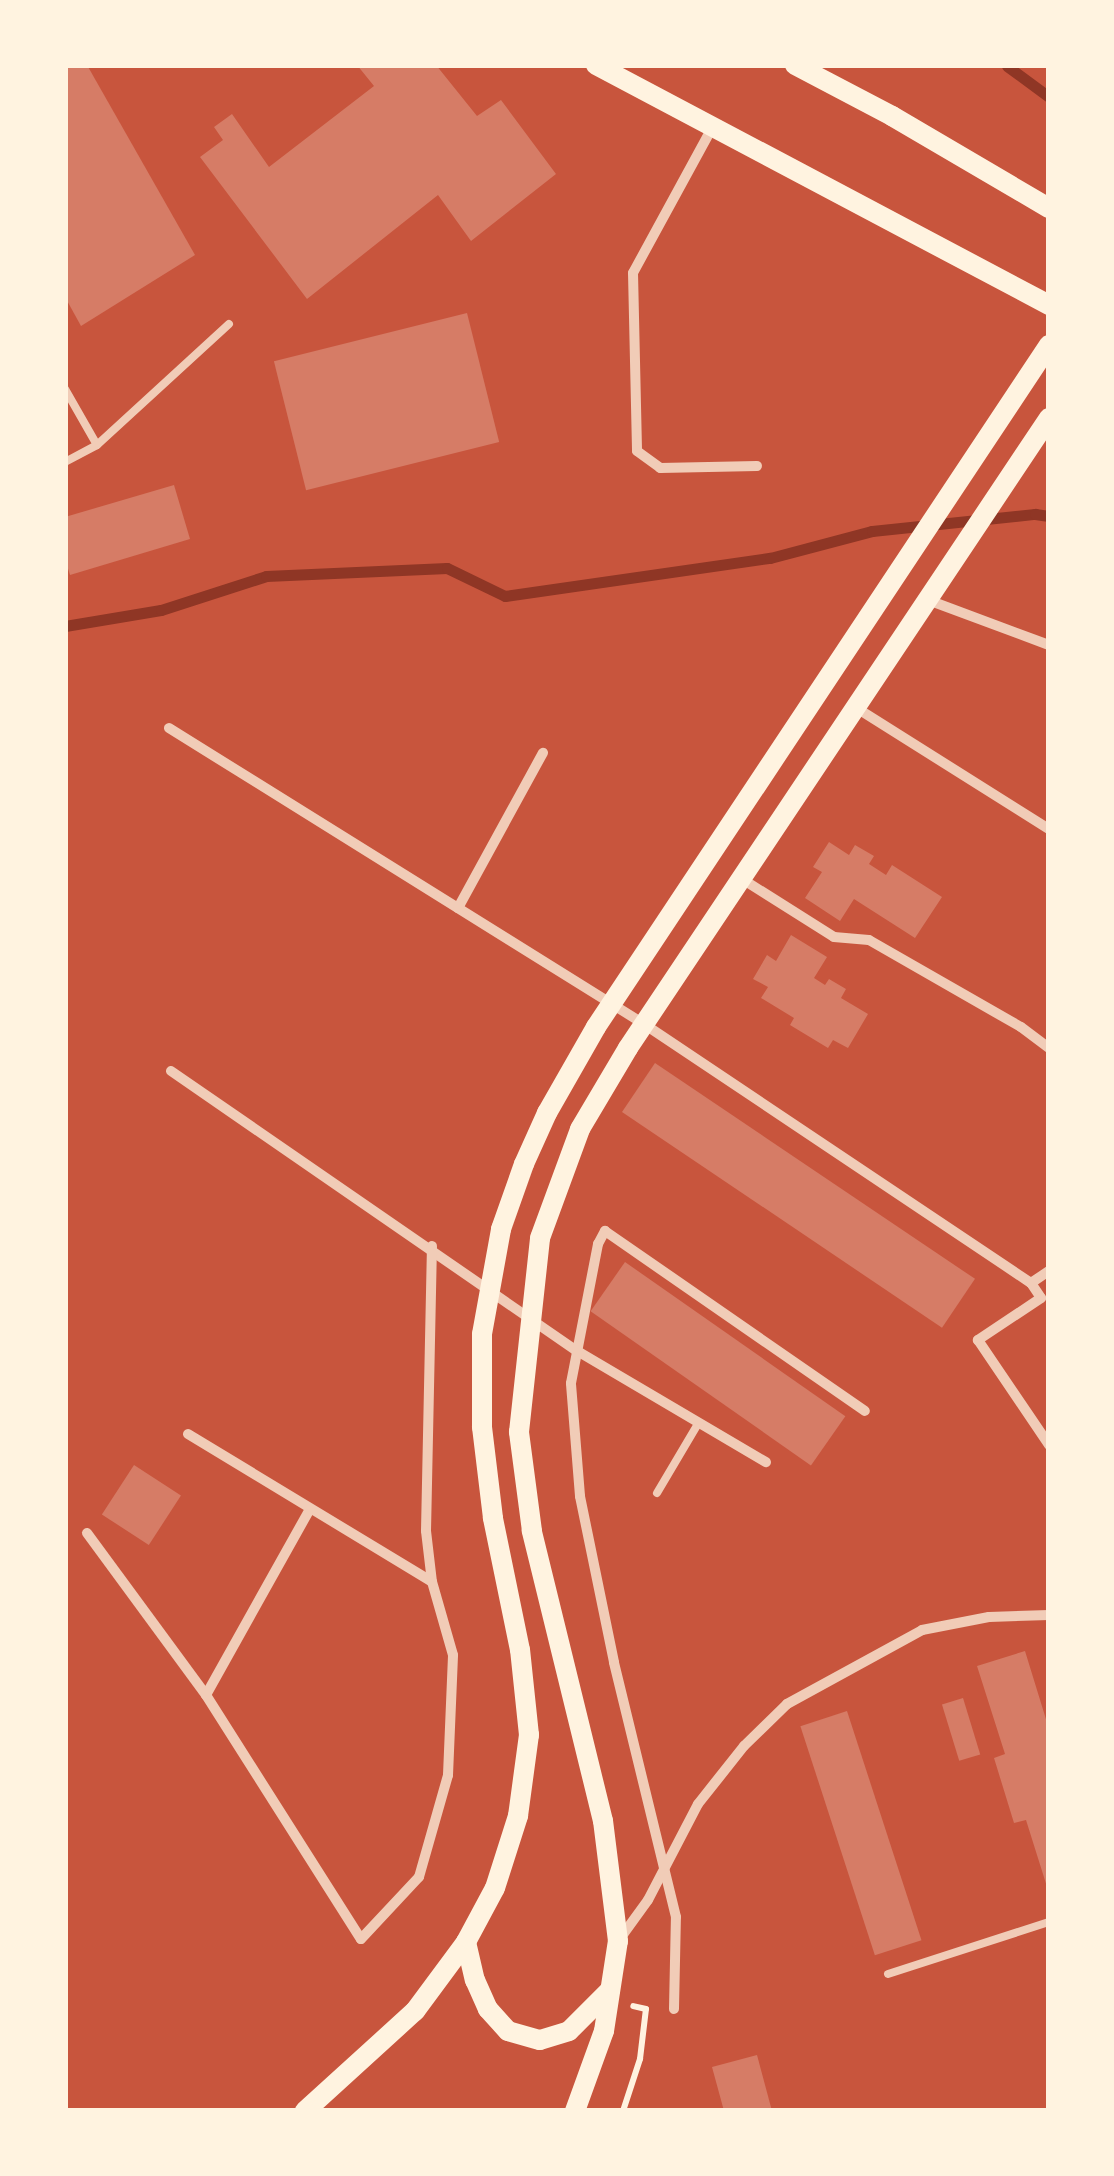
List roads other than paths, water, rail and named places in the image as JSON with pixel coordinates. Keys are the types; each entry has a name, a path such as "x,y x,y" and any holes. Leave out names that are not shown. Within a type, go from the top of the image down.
{"main road":[{"path":"596,65 1049,305"},
{"path":"795,65 1049,208"},
{"path":"306,2111 414,2012 466,1942 495,1888 518,1816 529,1735 520,1650 493,1518 482,1427 482,1334 501,1230 524,1164 547,1113 612,1005 1049,346"},
{"path":"575,2111 604,2031 618,1941 603,1821 532,1531 519,1432 528,1317 540,1238 580,1130 644,1024 739,876 1049,418"},
{"path":"466,1942 474,1980 488,2009 508,2032 540,2040 568,2031 610,1990"}],"street":[{"path":"712,128 633,273 637,451 660,468 757,466"},
{"path":"926,600 1049,645"},
{"path":"856,707 1049,829"},
{"path":"169,728 644,1024 1031,1284 1041,1298 978,1340 1049,1444"},
{"path":"458,908 543,752"},
{"path":"739,876 834,937 869,940 1049,1048"},
{"path":"171,1071 432,1246 579,1352 766,1462"},
{"path":"674,2010 676,1917 614,1662 580,1496 572,1383 598,1244 605,1232 865,1411"},
{"path":"87,1533 206,1694 361,1939 420,1878 448,1775 453,1656 432,1582 426,1531 432,1246"},
{"path":"1031,1284 1049,1272"},
{"path":"188,1434 432,1582"},
{"path":"206,1694 310,1508"},
{"path":"618,1941 648,1900 698,1804 744,1746 786,1704 922,1630 989,1617 1049,1615"}],"lane":[{"path":"65,462 98,445 229,324"},
{"path":"65,388 98,445"},
{"path":"657,1493 698,1422"},
{"path":"888,1974 1049,1922"}],"waterway":[{"path":"1007,66 1049,97"},
{"path":"65,626 161,610 266,576 447,568 505,596 770,558 872,531 1035,514 1049,516"}]}
